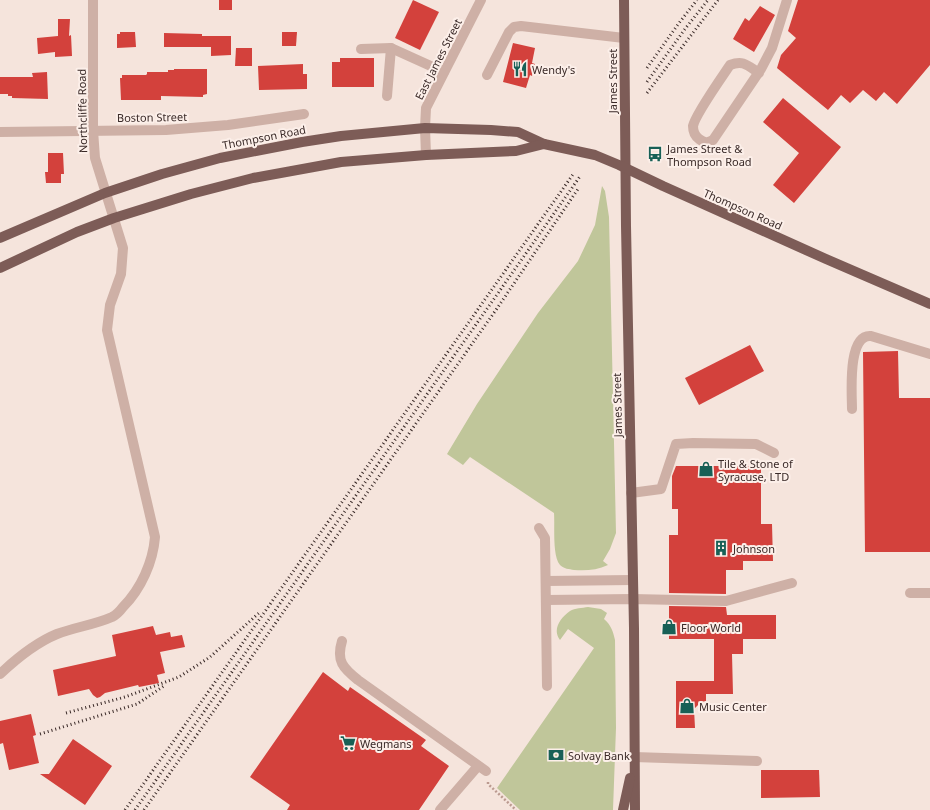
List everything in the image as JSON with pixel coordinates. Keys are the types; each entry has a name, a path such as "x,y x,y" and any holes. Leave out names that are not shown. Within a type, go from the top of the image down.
{"main road":[{"name":"James Street","path":"624,0 625,167 635,810"},
{"name":"Thompson Road","path":"0,238 105,193 162,174 228,157 333,137 425,128 491,130 518,132 544,144 595,155 625,167 663,186 930,304"},
{"name":"Thompson Road","path":"0,268 77,232 114,218 191,194 253,178 341,162 426,155 516,151 544,144"},
{"path":"623,810 634,761"}],"street":[{"name":"Northcliffe Road","path":"0,674 21,654 56,634 99,622 114,616 132,598 144,576 154,547 155,537 107,336 110,305 121,274 123,248 95,158 93,0"},
{"name":"East James Street","path":"426,155 426,108 481,0"},
{"path":"759,73 744,63 738,62 730,65 695,120 693,132 696,136 703,142 708,143 713,140 759,73 772,48 787,0"},
{"path":"487,75 509,32 514,27 521,26 565,30 624,38"},
{"path":"361,49 391,48 444,72"},
{"path":"387,96 391,48"},
{"name":"Boston Street","path":"0,132 166,130 228,125 304,114"},
{"path":"852,409 853,357 862,338 867,335 930,354"},
{"path":"631,493 661,489 676,444 756,444 774,452"},
{"path":"539,528 545,538 547,686"},
{"path":"546,581 632,580"},
{"path":"546,600 632,599 726,601 792,582"},
{"path":"910,593 930,593"},
{"path":"342,641 340,655 341,662 346,670 482,768 440,810"},
{"path":"634,761 757,761"}],"path":[{"path":"482,768 488,784 516,810"}],"green space":[{"path":"602,186 605,191 609,217 616,533 610,549 603,561 608,565 591,570 574,570 563,567 557,561 554,513 470,457 463,465 447,454 477,404 538,313 578,261 595,225"},
{"path":"588,607 601,609 607,613 604,619 611,628 615,640 616,728 613,810 520,810 497,788 594,648 568,629 560,640 557,632 558,624 566,614 574,609"}],"building":[{"path":"219,0 232,0 232,10 219,10"},
{"path":"413,0 439,12 420,50 395,38"},
{"path":"798,0 930,0 930,65 897,104 884,92 876,101 863,90 850,103 841,95 828,110 777,68 781,55 796,38 788,31"},
{"path":"760,6 775,15 754,52 733,39 745,18 749,21"},
{"path":"58,19 70,19 69,36 71,35 72,56 55,57 55,52 38,54 37,38 58,36"},
{"path":"120,32 135,32 136,47 117,48 117,34 120,34"},
{"path":"282,32 297,32 296,46 282,46"},
{"path":"164,33 202,34 202,36 231,36 231,55 211,56 211,47 164,47"},
{"name":"Wendy's","path":"513,43 535,48 532,63 535,64 532,76 530,75 526,88 503,82"},
{"path":"236,48 252,48 252,66 235,66"},
{"path":"340,58 374,58 374,87 332,87 332,62 340,62"},
{"path":"303,64 303,74 307,74 307,89 259,90 258,66"},
{"path":"207,69 207,94 203,95 203,97 161,96 161,100 121,100 120,78 122,78 122,75 146,75 147,72 168,72 168,70"},
{"path":"47,72 48,99 12,98 12,96 8,96 8,94 0,94 0,77 33,77 32,73"},
{"path":"783,98 841,147 794,203 773,185 799,153 763,122"},
{"path":"48,153 63,153 64,174 61,174 61,183 46,183 45,172 48,172"},
{"path":"750,345 764,371 699,405 685,378"},
{"path":"898,351 899,398 930,398 930,552 865,552 863,352"},
{"path":"676,466 761,466 761,524 772,524 773,561 743,561 743,570 726,570 726,594 669,593 669,535 678,535 678,509 672,509 672,476"},
{"path":"669,606 726,607 727,615 776,615 776,639 743,639 743,654 732,654 733,694 706,694 706,701 701,702 694,709 695,728 676,728 676,681 714,681 714,639 669,639"},
{"path":"153,626 156,635 170,632 171,637 182,635 185,647 160,652 165,673 157,675 159,683 139,687 138,685 105,693 97,698 89,689 58,696 53,670 116,656 112,635"},
{"name":"Wegmans","path":"323,672 348,691 350,687 426,740 421,746 449,766 419,810 287,810 290,805 250,777"},
{"path":"31,714 36,735 33,736 39,763 9,770 3,743 0,744 0,721"},
{"path":"73,739 112,766 85,805 40,774 49,774"},
{"path":"761,770 819,770 820,797 761,798"}],"railway":[{"path":"647,68 697,0"},
{"path":"647,82 708,0"},
{"path":"647,93 718,0"},
{"path":"125,810 574,173"},
{"path":"135,810 581,175"},
{"path":"144,810 498,307 578,189"},
{"path":"66,713 125,697 179,677 210,657 259,613"},
{"path":"40,734 137,704 164,686"}],"place":[{"name":"Wendy's","path":"520,69"},
{"name":"James Street & Thompson Road","path":"655,154"},
{"name":"Tile & Stone of Syracuse, LTD","path":"706,469"},
{"name":"Johnson","path":"721,548"},
{"name":"Floor World","path":"669,627"},
{"name":"Music Center","path":"687,706"},
{"name":"Wegmans","path":"348,743"},
{"name":"Solvay Bank","path":"556,755"}]}
